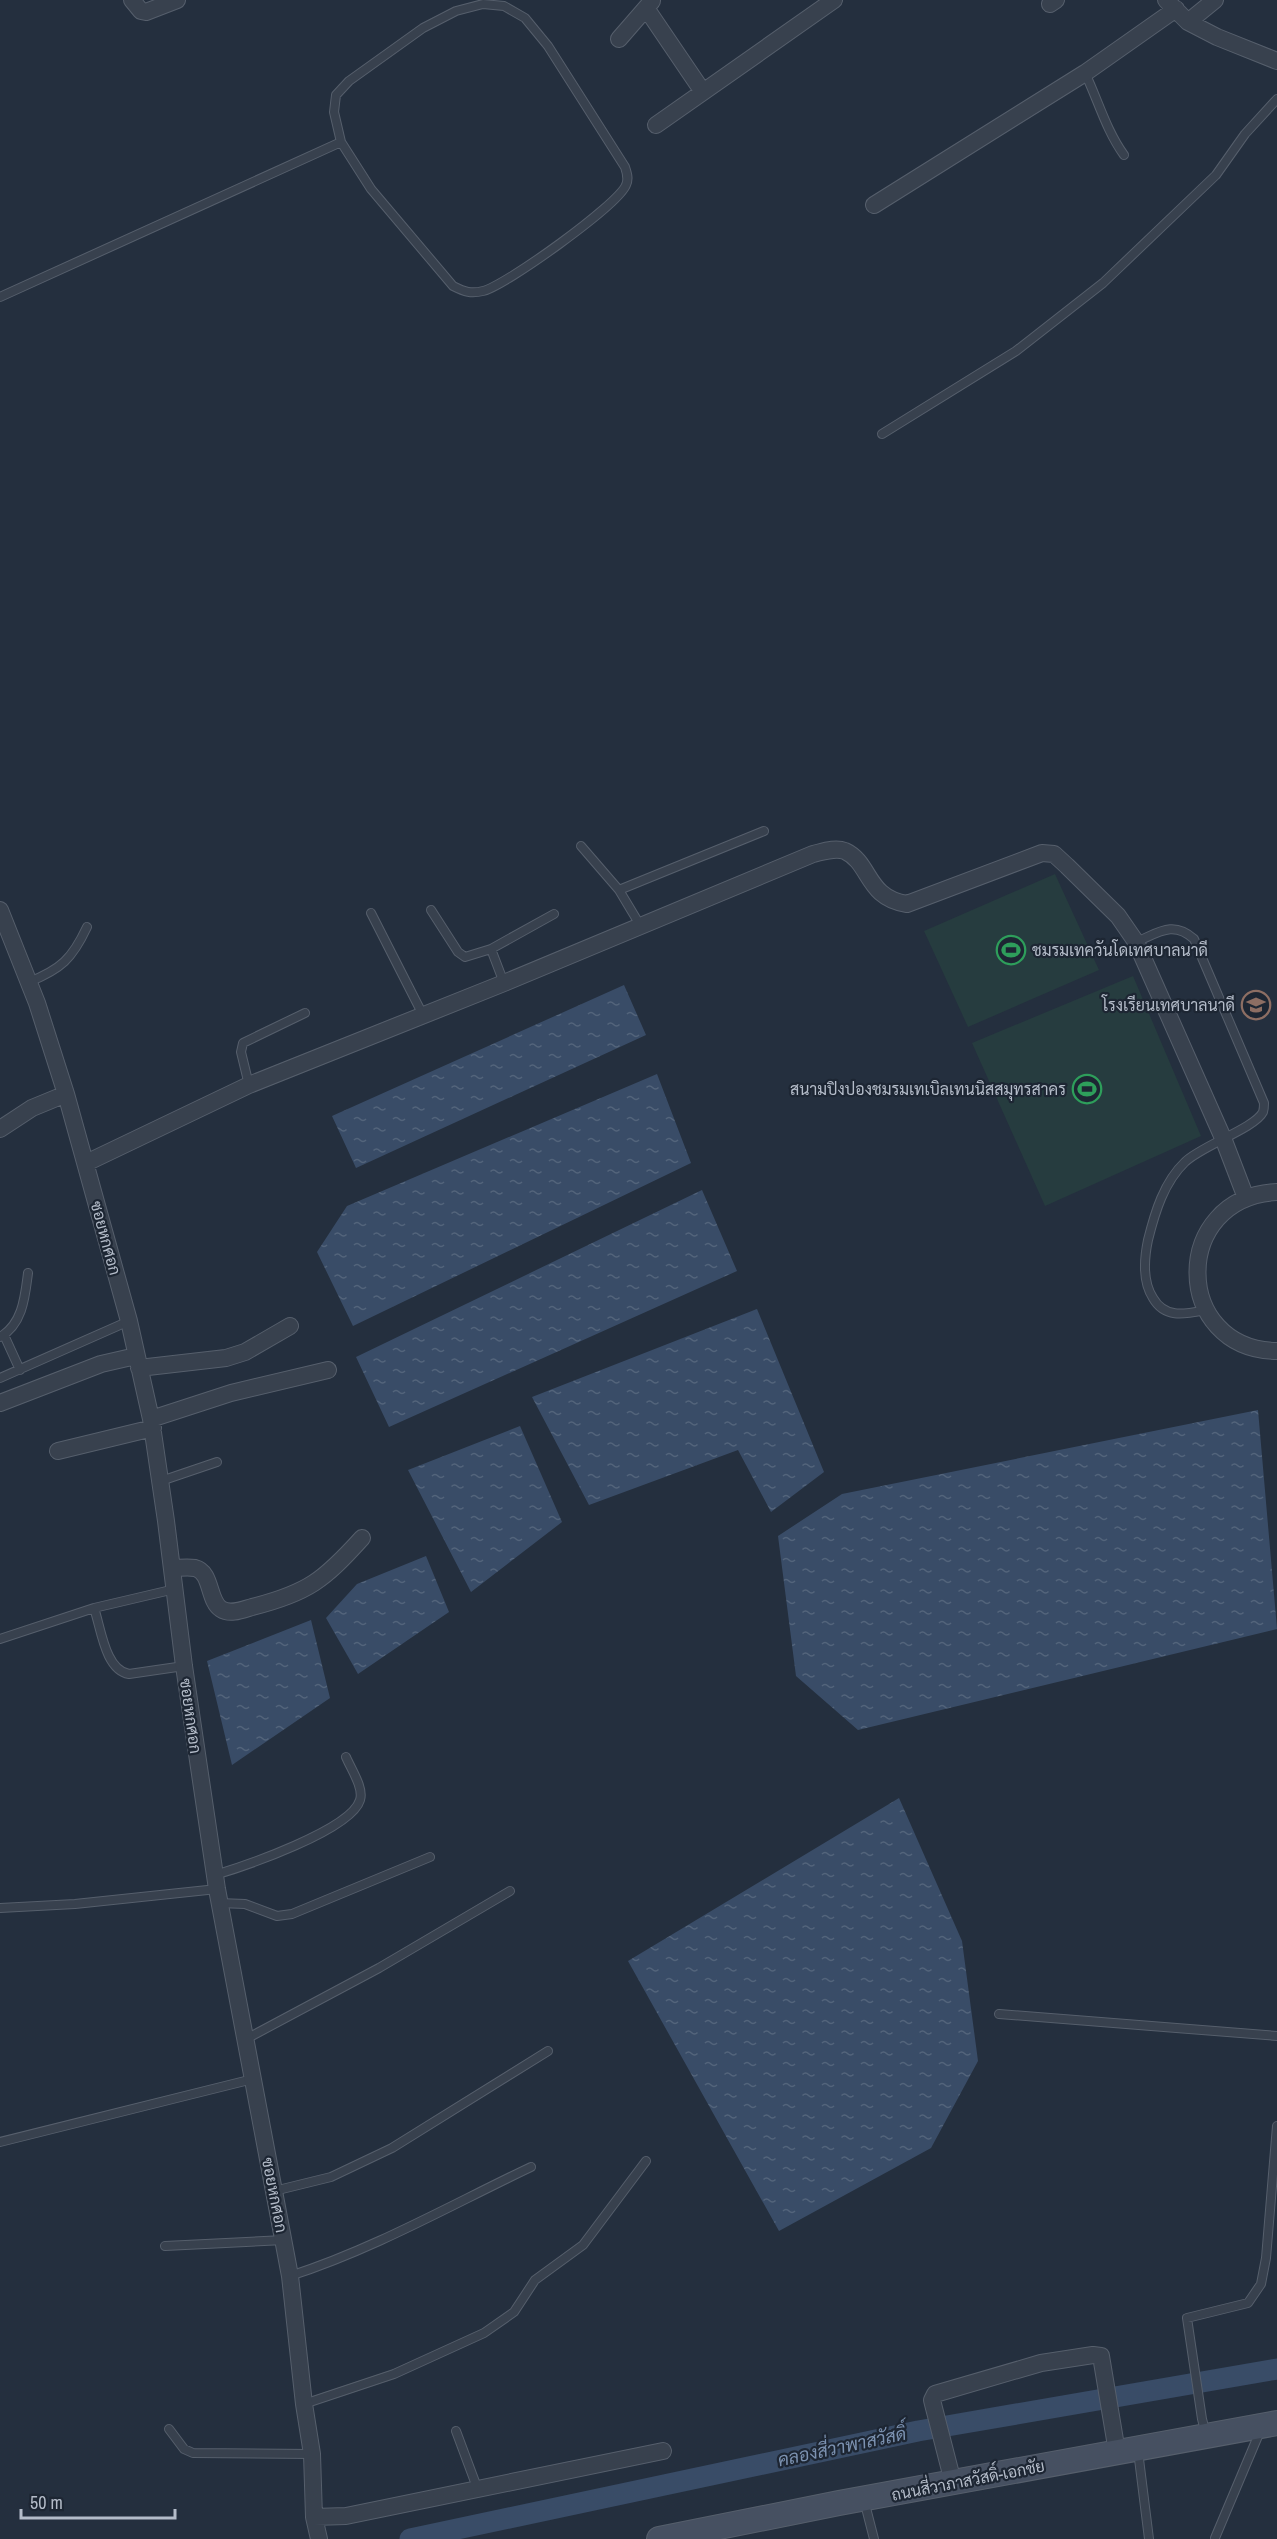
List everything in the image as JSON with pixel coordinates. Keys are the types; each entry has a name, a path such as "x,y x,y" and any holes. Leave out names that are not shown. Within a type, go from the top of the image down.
{"street":[{"path":"132,0 141,11 146,12 177,0"},
{"path":"656,125 834,0"},
{"path":"1188,21 1215,0"},
{"path":"619,39 649,4 703,92"},
{"path":"874,205 1085,73 1171,5 1188,21 1217,37 1277,61"},
{"path":"86,1163 249,1085 504,983 789,863 832,850 845,851 855,860 881,894 896,902 907,904 1042,853 1054,854 1067,866 1118,916 1136,942 1223,1138 1246,1198"},
{"name":"ซอยหกศอก","path":"0,910 29,982 58,1097 86,1163 122,1324 161,1481 172,1568 168,1590 177,1667 214,1890 254,2079 290,2276 304,2404 312,2454 314,2517 319,2538"},
{"path":"0,1129 32,1108 58,1097"},
{"path":"1277,1192 1246,1198 1221,1214 1204,1238 1199,1252 1197,1274 1200,1296 1215,1322 1238,1342 1277,1351"},
{"path":"0,1404 101,1364 225,1358 245,1352 290,1326"},
{"path":"58,1451 114,1438 231,1393 328,1370"},
{"path":"172,1568 197,1568 202,1572 216,1605 222,1610 233,1612 277,1601 307,1589 333,1570 362,1538"},
{"path":"949,2471 932,2400 935,2394 1041,2363 1098,2355 1101,2356 1113,2428 1127,2450"},
{"name":"ถนนสี่วาภาสวัสดิ์-เอกชัย","path":"658,2539 864,2500 949,2471 1127,2450 1204,2427 1270,2424"},
{"path":"314,2517 346,2516 663,2451"}],"lane":[{"path":"483,3 504,6 525,18 548,46 625,168 628,178 620,194 588,222 513,276 486,291 469,294 453,286 371,189 341,142 334,112 336,95 348,81 423,28 456,11 483,3"},
{"path":"1085,73 1112,138 1124,154"},
{"path":"882,434 1016,351 1102,283 1216,175 1245,134 1277,99"},
{"path":"0,297 341,142"},
{"path":"619,890 764,831"},
{"path":"581,846 619,890 640,925"},
{"path":"431,910 458,952 465,957 491,949 554,914"},
{"path":"371,913 423,1015"},
{"path":"29,982 52,972 69,959 87,927"},
{"path":"1136,942 1169,928 1184,930 1194,939 1264,1103 1263,1112 1252,1122 1186,1161 1169,1181 1155,1213 1146,1248 1144,1275 1151,1296 1160,1309 1178,1315 1206,1310"},
{"path":"491,949 504,983"},
{"path":"249,1085 241,1052 243,1043 305,1013"},
{"path":"20,1370 2,1336 17,1320 24,1302 28,1273"},
{"path":"0,1378 122,1324"},
{"path":"161,1481 217,1462"},
{"path":"0,1639 94,1608 168,1590"},
{"path":"94,1608 114,1666 122,1673 177,1667"},
{"path":"0,1908 214,1890 248,1865 338,1824 353,1814 360,1800 360,1790 346,1757"},
{"path":"214,1890 277,1916 292,1914 430,1857"},
{"path":"246,2039 379,1968 510,1891"},
{"path":"999,2014 1277,2036"},
{"path":"274,2191 331,2177 392,2148 549,2051"},
{"path":"0,2142 254,2079"},
{"path":"1204,2427 1187,2318 1248,2303 1261,2284 1266,2258 1277,2126"},
{"path":"304,2404 393,2374 484,2333 514,2312 535,2280 583,2245 646,2161"},
{"path":"290,2276 396,2235 440,2210 531,2167"},
{"path":"165,2246 284,2240"},
{"path":"1215,2538 1270,2424"},
{"path":"170,2429 184,2449 193,2453 312,2454"},
{"path":"456,2432 478,2490"},
{"path":"1127,2450 1149,2539"},
{"path":"864,2500 874,2539"}],"green space":[{"name":"ชมรมเทควันโดเทศบาลนาดี","path":"1055,874 1099,970 968,1027 924,931"},
{"name":"สนามปิงปองชมรมเทเบิลเทนนิสสมุทรสาคร","path":"1133,976 1201,1136 1045,1206 972,1043"}],"water":[{"path":"624,985 646,1035 356,1168 332,1116"},
{"path":"657,1074 691,1163 353,1326 317,1252 347,1206"},
{"path":"702,1190 737,1271 389,1427 356,1357"},
{"path":"757,1309 824,1472 771,1512 738,1450 589,1505 532,1397"},
{"path":"1258,1410 1277,1629 858,1730 796,1676 778,1536 842,1494"},
{"path":"520,1426 562,1522 471,1592 408,1470"},
{"path":"426,1556 449,1612 358,1674 326,1618 357,1584"},
{"path":"311,1620 330,1698 232,1765 207,1661"},
{"path":"899,1798 962,1941 978,2061 931,2148 779,2231 628,1961"}],"waterway":[{"name":"คลองสี่วาพาสวัสดิ์","path":"410,2539 918,2431 1277,2369"}],"place":[{"name":"ชมรมเทควันโดเทศบาลนาดี","path":"1011,950"},
{"name":"โรงเรียนเทศบาลนาดี","path":"1256,1005"},
{"name":"สนามปิงปองชมรมเทเบิลเทนนิสสมุทรสาคร","path":"1087,1089"}]}
